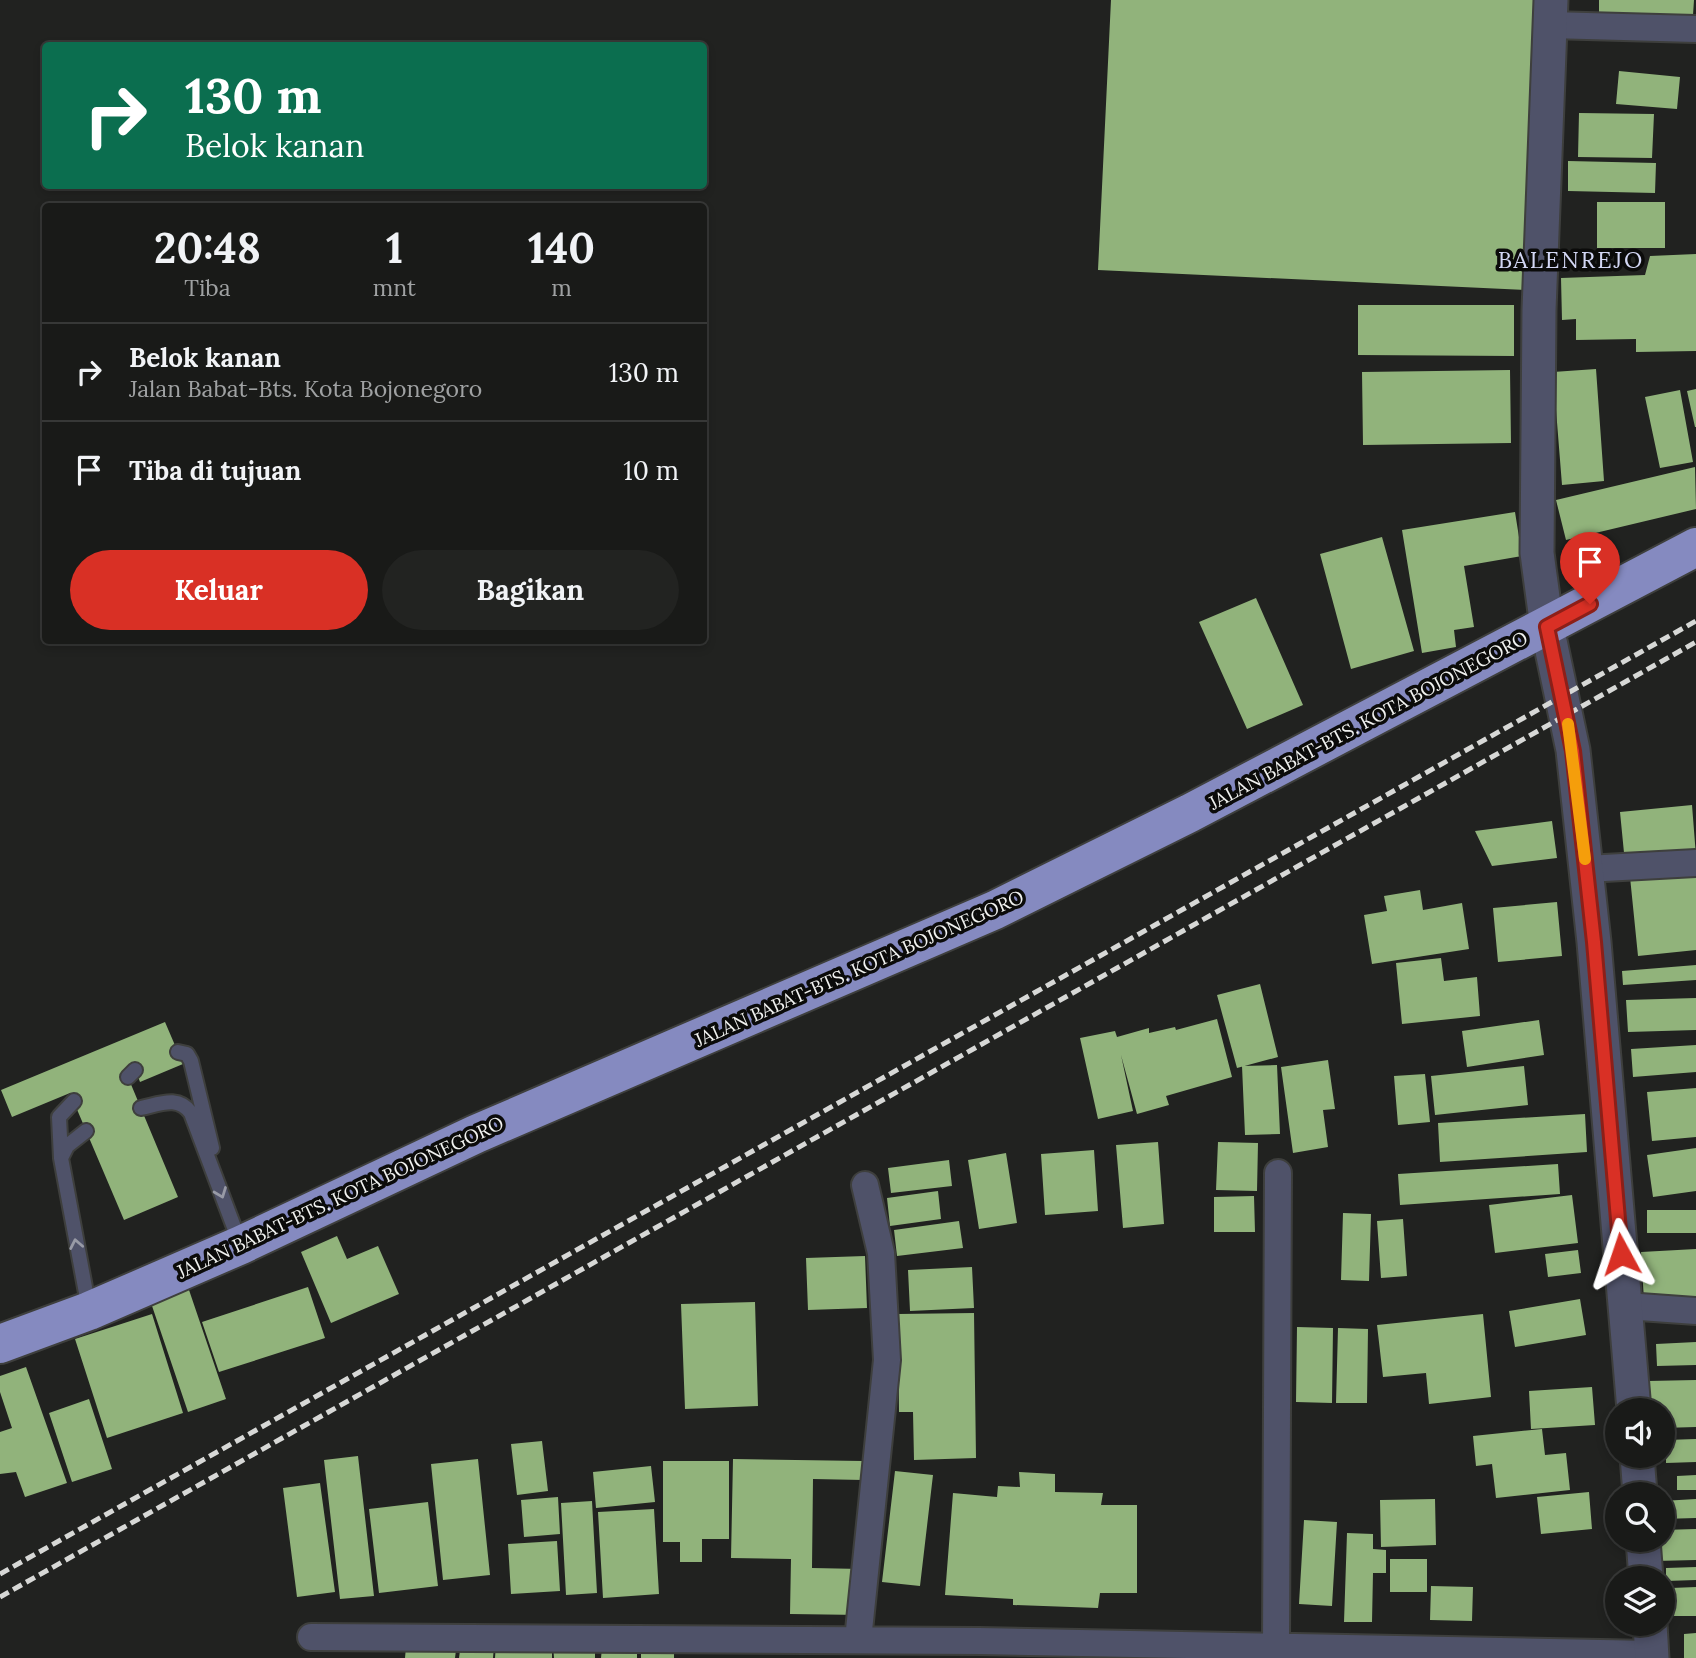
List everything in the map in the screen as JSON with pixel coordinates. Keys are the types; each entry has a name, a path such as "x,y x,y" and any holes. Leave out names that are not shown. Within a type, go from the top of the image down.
{"highway":[{"name":"JALAN BABAT-BTS. KOTA BOJONEGORO","path":"0,1344 89,1311 241,1245 475,1134 995,910 1190,813 1696,547"}],"street":[{"path":"1633,1398 1573,751 1547,627 1537,553 1539,310 1551,13 1696,29"},
{"path":"1586,869 1696,863"},
{"path":"1278,1173 1289,1650"},
{"path":"859,1640 887,1360 881,1253 865,1185"},
{"path":"1626,1306 1696,1311"},
{"path":"312,1637 859,1640 1289,1650 1651,1645"}],"lane":[{"path":"178,1052 187,1054 191,1060 214,1157 212,1168"},
{"path":"74,1101 63,1111 58,1125 61,1158 89,1311"},
{"path":"141,1108 172,1101 184,1104 191,1113 241,1245"},
{"path":"61,1158 67,1146 86,1131"}],"building":[{"path":"1111,0 1540,0 1526,290 1098,270"},
{"path":"1599,0 1694,0 1693,15 1599,14"},
{"path":"1619,71 1680,77 1677,109 1616,104"},
{"path":"1579,113 1654,114 1652,158 1578,157"},
{"path":"1568,161 1656,163 1655,193 1568,191"},
{"path":"1597,202 1665,202 1665,248 1597,248"},
{"path":"1696,254 1696,351 1636,352 1636,339 1576,340 1576,319 1562,320 1561,278 1645,275 1650,256"},
{"path":"1358,305 1514,305 1514,356 1358,355"},
{"path":"1596,369 1604,481 1562,485 1553,372"},
{"path":"1510,370 1511,443 1363,445 1362,372"},
{"path":"1696,389 1696,427 1695,427 1687,391"},
{"path":"1680,390 1693,462 1660,468 1645,397"},
{"path":"1695,467 1696,509 1566,540 1556,500"},
{"path":"1515,512 1522,556 1464,566 1474,627 1454,630 1456,647 1422,653 1402,530"},
{"path":"1382,537 1414,651 1351,669 1320,554"},
{"path":"1256,598 1303,705 1247,729 1199,622"},
{"path":"1692,805 1696,856 1625,863 1620,812"},
{"path":"1552,821 1557,858 1492,866 1475,831"},
{"path":"1696,870 1696,950 1638,956 1630,877"},
{"path":"1420,890 1423,910 1462,903 1469,949 1372,964 1364,915 1387,911 1384,896"},
{"path":"1557,902 1562,956 1498,962 1493,908"},
{"path":"1441,958 1444,981 1477,977 1480,1016 1402,1024 1396,963"},
{"path":"1696,965 1696,980 1623,985 1622,971"},
{"path":"1260,984 1278,1057 1237,1068 1217,995"},
{"path":"1696,998 1696,1030 1628,1032 1626,1000"},
{"path":"1217,1019 1232,1077 1166,1096 1169,1105 1137,1114 1121,1055 1133,1111 1098,1119 1080,1038 1115,1031 1117,1037 1149,1028 1149,1033 1175,1027 1176,1030"},
{"path":"1539,1020 1544,1055 1467,1067 1462,1031"},
{"path":"165,1022 183,1064 140,1082 134,1066 125,1070 178,1197 124,1220 70,1093 12,1117 1,1090"},
{"path":"1696,1045 1696,1072 1633,1077 1631,1049"},
{"path":"1328,1060 1335,1109 1323,1110 1328,1147 1293,1153 1281,1067"},
{"path":"1277,1065 1280,1134 1245,1135 1242,1066"},
{"path":"1524,1066 1528,1105 1435,1115 1431,1076"},
{"path":"1425,1074 1430,1122 1398,1125 1394,1076"},
{"path":"1696,1088 1696,1137 1652,1141 1647,1092"},
{"path":"1585,1114 1587,1152 1440,1162 1438,1123"},
{"path":"1158,1142 1164,1224 1123,1228 1116,1145"},
{"path":"1218,1142 1258,1143 1257,1191 1216,1190"},
{"path":"1696,1148 1696,1191 1653,1197 1647,1155"},
{"path":"1094,1150 1098,1211 1045,1215 1041,1154"},
{"path":"1006,1153 1017,1223 979,1229 968,1160"},
{"path":"949,1160 952,1186 891,1193 888,1168"},
{"path":"1558,1164 1560,1194 1400,1205 1398,1174"},
{"path":"938,1191 941,1219 890,1226 887,1198"},
{"path":"1572,1195 1578,1243 1495,1253 1489,1205"},
{"path":"1254,1196 1255,1232 1214,1232 1214,1197"},
{"path":"1647,1210 1696,1210 1696,1233 1647,1233"},
{"path":"1343,1213 1371,1214 1369,1281 1341,1280"},
{"path":"1403,1219 1407,1276 1381,1278 1377,1221"},
{"path":"959,1221 963,1248 897,1256 894,1230"},
{"path":"337,1236 347,1259 378,1246 399,1294 331,1323 301,1252"},
{"path":"1696,1249 1696,1297 1644,1300 1641,1252"},
{"path":"1578,1250 1581,1273 1548,1277 1545,1254"},
{"path":"865,1256 867,1308 808,1310 806,1258"},
{"path":"972,1267 974,1308 910,1311 908,1270"},
{"path":"188,1287 226,1399 188,1412 150,1300"},
{"path":"308,1287 325,1338 219,1372 202,1322"},
{"path":"1580,1299 1586,1335 1515,1347 1509,1311"},
{"path":"755,1302 758,1406 685,1409 681,1304"},
{"path":"974,1313 976,1458 914,1460 913,1412 899,1412 898,1314"},
{"path":"152,1314 183,1413 107,1438 75,1339"},
{"path":"1483,1314 1491,1397 1429,1404 1426,1373 1383,1377 1377,1325"},
{"path":"1297,1327 1333,1328 1332,1403 1296,1402"},
{"path":"1338,1328 1368,1329 1367,1403 1336,1403"},
{"path":"1696,1342 1696,1365 1657,1366 1656,1344"},
{"path":"26,1367 67,1483 25,1497 16,1472 0,1474 0,1432 12,1428 0,1392 0,1376"},
{"path":"1696,1380 1696,1427 1675,1428 1675,1398 1648,1398 1648,1381"},
{"path":"1592,1387 1595,1425 1531,1429 1529,1391"},
{"path":"89,1399 112,1469 72,1482 49,1413"},
{"path":"1542,1429 1545,1455 1566,1453 1570,1490 1496,1498 1492,1464 1476,1466 1473,1436"},
{"path":"1696,1439 1696,1462 1675,1463 1675,1440"},
{"path":"542,1441 548,1491 517,1495 511,1444"},
{"path":"358,1456 374,1596 340,1599 324,1460"},
{"path":"478,1459 490,1575 443,1580 431,1464"},
{"path":"733,1459 863,1461 863,1480 813,1479 812,1568 862,1569 861,1615 790,1614 791,1559 731,1558"},
{"path":"663,1461 729,1461 729,1539 702,1539 702,1562 680,1562 680,1542 663,1542"},
{"path":"651,1466 655,1502 596,1508 593,1472"},
{"path":"895,1471 933,1475 920,1586 882,1582"},
{"path":"1019,1472 1055,1474 1055,1492 1103,1493 1101,1505 1137,1505 1137,1593 1100,1593 1098,1608 1013,1605 1013,1599 945,1595 953,1493 997,1497 998,1486 1020,1487"},
{"path":"1696,1475 1696,1490 1677,1490 1677,1476"},
{"path":"320,1483 335,1592 297,1597 283,1488"},
{"path":"1589,1492 1592,1529 1541,1534 1537,1497"},
{"path":"558,1497 560,1534 524,1537 521,1500"},
{"path":"1435,1499 1436,1545 1381,1547 1380,1500"},
{"path":"1696,1499 1696,1518 1675,1519 1675,1500"},
{"path":"592,1501 597,1593 566,1595 561,1503"},
{"path":"428,1502 438,1586 379,1593 369,1509"},
{"path":"654,1509 659,1594 603,1598 598,1512"},
{"path":"1304,1520 1337,1522 1332,1606 1299,1604"},
{"path":"1696,1529 1696,1560 1655,1561 1655,1552 1675,1552 1675,1530"},
{"path":"1347,1533 1373,1534 1373,1549 1386,1550 1386,1573 1373,1573 1372,1622 1344,1622"},
{"path":"557,1541 560,1591 511,1594 508,1544"},
{"path":"1390,1559 1427,1559 1427,1592 1390,1592"},
{"path":"1696,1567 1696,1580 1675,1581 1675,1568"},
{"path":"1431,1586 1473,1587 1472,1621 1430,1620"},
{"path":"1696,1587 1696,1616 1675,1616 1675,1588"},
{"path":"1696,1633 1696,1658 1684,1658 1684,1634"},
{"path":"461,1643 494,1646 493,1658 459,1658"},
{"path":"496,1643 552,1645 552,1658 495,1658"},
{"path":"595,1643 595,1658 554,1658 553,1644"},
{"path":"406,1647 456,1650 455,1658 405,1658"},
{"path":"602,1648 637,1649 637,1658 601,1658"},
{"path":"641,1648 674,1649 674,1658 641,1658"}],"railway":[{"path":"0,1574 1696,621"},
{"path":"0,1597 1696,642"}],"slow traffic":[{"path":"1568,724 1585,859"}],"district":[{"name":"BALENREJO","path":"1571,260"}],"route":[{"path":"1590,604 1547,627 1573,751 1594,942 1621,1254"}]}
